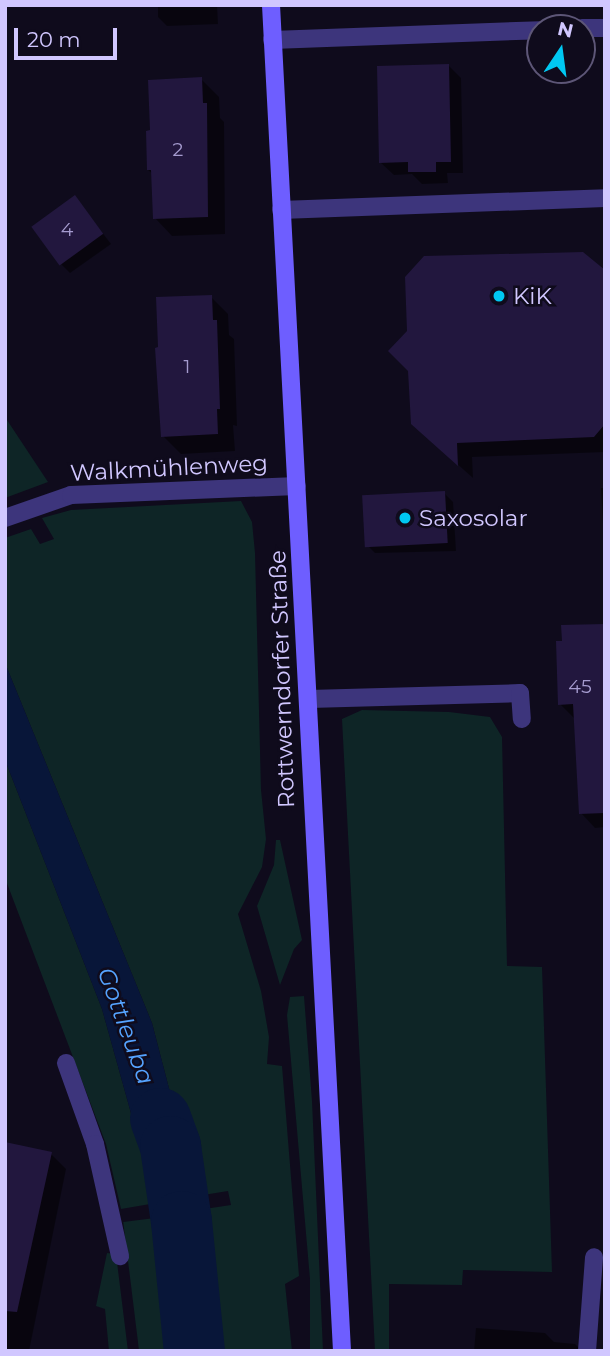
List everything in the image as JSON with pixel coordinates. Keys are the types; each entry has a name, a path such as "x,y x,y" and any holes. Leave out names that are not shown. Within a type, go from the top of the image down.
{"main road":[{"name":"Rottwerndorfer Straße","path":"271,5 310,699 312,828 342,1351"}],"street":[{"path":"272,40 526,31"},
{"path":"281,210 605,198"},
{"name":"Walkmühlenweg","path":"5,518 71,495 297,486"},
{"path":"310,699 520,693 522,719"},
{"path":"66,1063 95,1144 120,1256"},
{"path":"587,1351 594,1257"}],"green space":[{"path":"5,417 48,482 5,498"},
{"path":"241,501 252,522 255,553 261,790 266,839 262,867 238,914 261,991 269,1037 267,1064 282,1066 299,1276 285,1284 292,1351 215,1351 198,1210 231,1205 228,1191 197,1196 152,1023 5,663 5,538 31,529 40,544 54,539 42,518 71,510"},
{"path":"362,710 449,712 490,717 502,737 507,966 542,967 552,1272 463,1270 462,1285 389,1284 389,1351 375,1351 342,719"},
{"path":"5,760 102,1009 156,1203 121,1209 106,1144 5,878"},
{"path":"276,840 280,840 302,940 294,949 280,985 257,906 274,865"},
{"path":"304,996 312,1101 323,1351 310,1351 310,1279 287,1015 290,997"},
{"path":"155,1218 171,1351 139,1351 123,1222"},
{"path":"107,1253 116,1254 128,1351 109,1351 105,1309 96,1306"}],"water":[{"path":"5,663 152,1023 197,1196 156,1203 102,1009 5,760"},
{"path":"198,1210 215,1351 171,1351 154,1215"}],"building":[{"path":"449,64 451,162 436,162 436,172 408,172 408,162 379,163 377,66"},
{"path":"202,77 203,103 207,103 208,217 153,219 151,170 147,170 146,131 150,130 148,80"},
{"path":"75,195 103,234 60,266 31,227"},
{"path":"583,252 605,270 605,424 594,437 457,443 458,466 411,424 408,371 388,351 407,331 405,277 424,256"},
{"path":"212,295 213,320 217,320 220,409 217,409 218,434 161,437 155,348 158,347 156,297"},
{"name":"Saxosolar","path":"445,491 448,543 365,547 362,495"},
{"path":"605,624 605,813 579,814 573,704 558,705 556,641 562,641 561,625"},
{"path":"5,1142 52,1152 17,1312 5,1311"}],"waterway":[{"name":"Gottleuba","path":"160,1118 170,1146 181,1221 194,1351"}],"place":[{"name":"KiK","path":"499,296"},
{"name":"Saxosolar","path":"405,518"}]}
